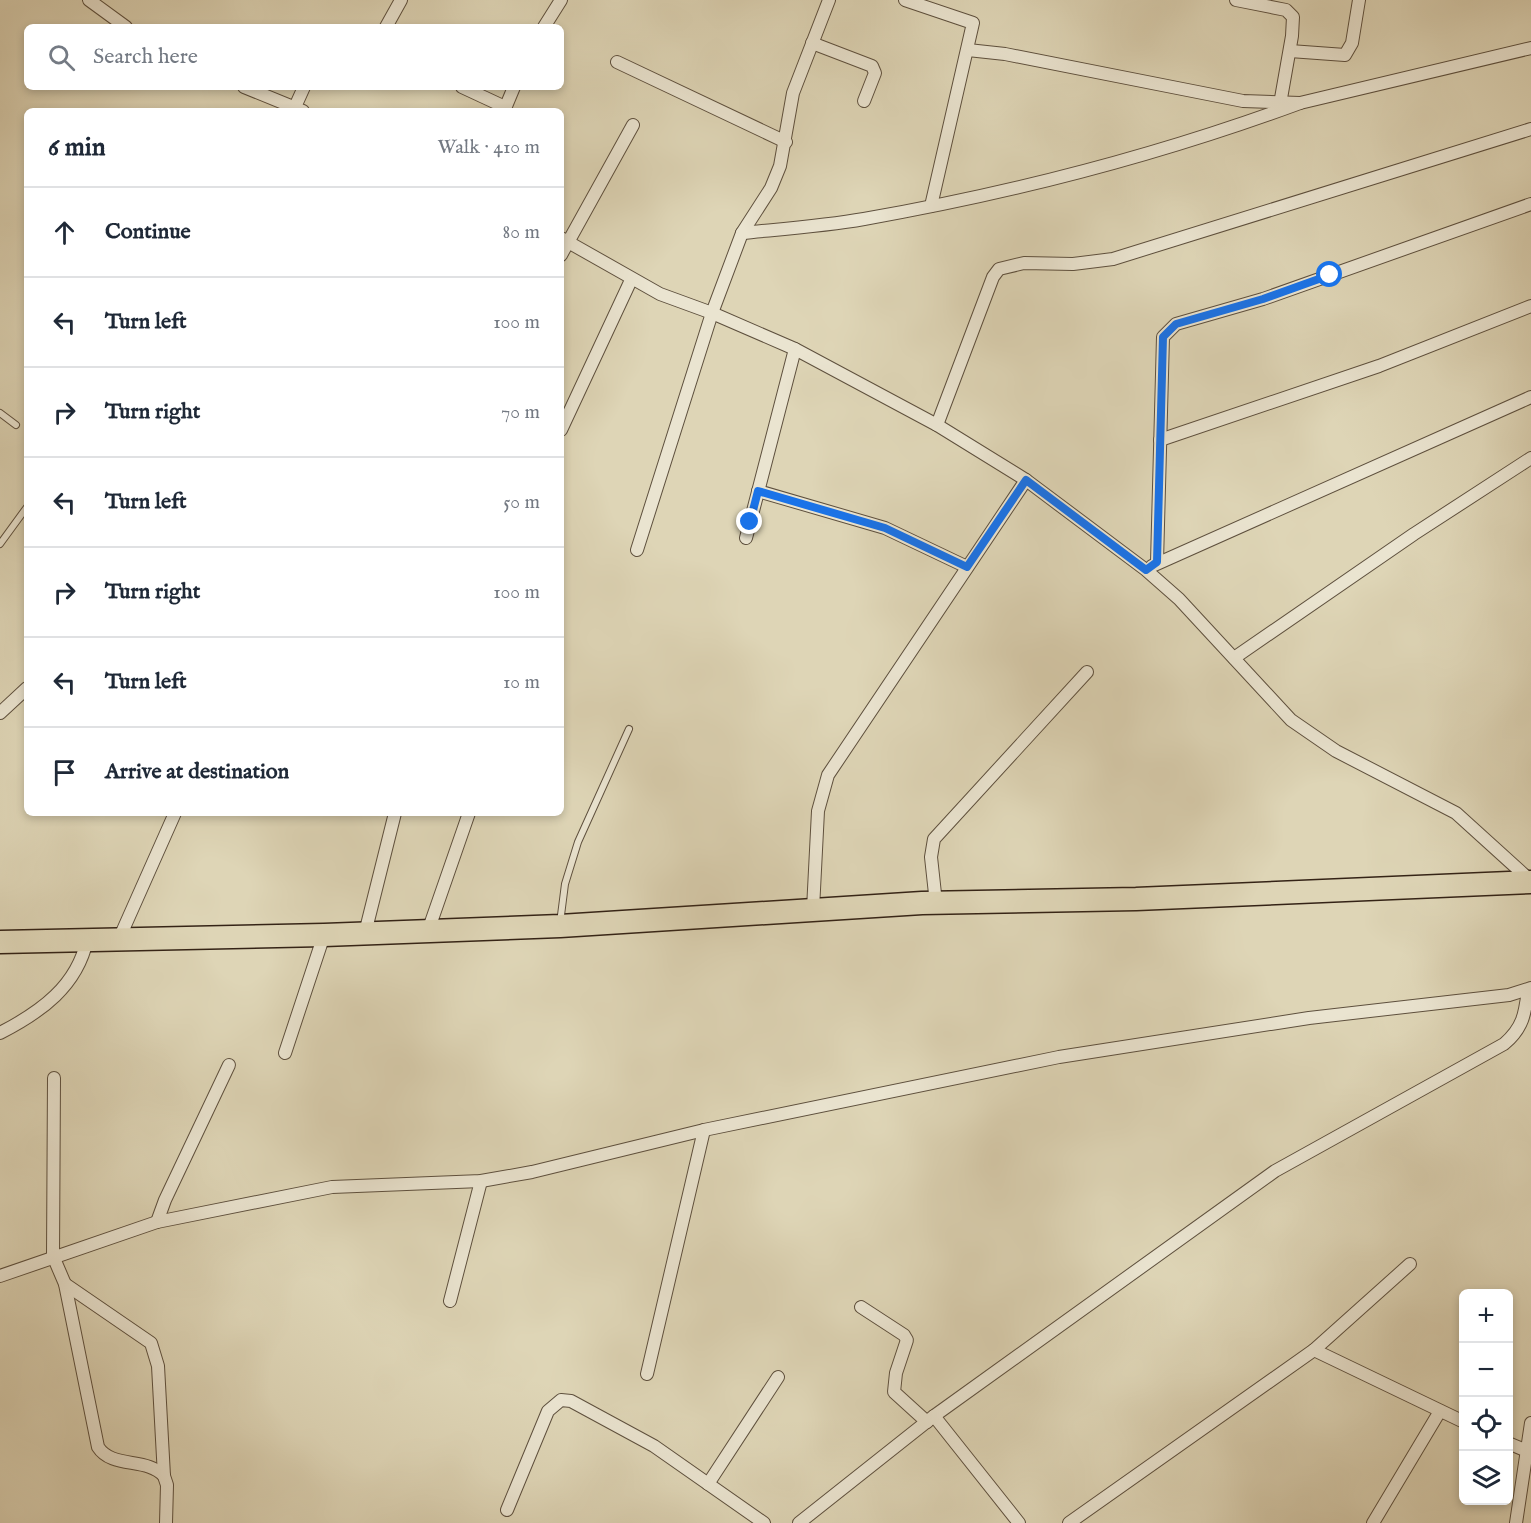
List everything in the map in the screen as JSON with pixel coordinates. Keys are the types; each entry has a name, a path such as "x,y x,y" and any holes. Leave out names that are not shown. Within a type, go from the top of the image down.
{"highway":[{"path":"0,942 324,935 560,926 936,903 1136,899 1531,881"}],"street":[{"path":"89,0 122,24"},
{"path":"388,24 401,0"},
{"path":"546,24 561,0"},
{"path":"637,550 712,313 742,233 771,188 786,142 793,93 829,0"},
{"path":"905,0 974,23 931,206"},
{"path":"1236,0 1291,12 1293,24 1290,51 1280,104"},
{"path":"1290,51 1345,56 1352,43 1359,0"},
{"path":"812,43 872,66 875,73 864,101"},
{"path":"742,233 862,220 1086,170 1188,142 1300,103 1531,48"},
{"path":"968,50 1005,54 1243,101 1300,103"},
{"path":"617,62 786,142"},
{"path":"252,90 296,108"},
{"path":"299,108 303,90"},
{"path":"468,90 503,108"},
{"path":"505,108 513,90"},
{"path":"633,125 564,240 631,280 660,294 712,313 795,349 937,425 1026,480 1146,570 1179,599 1291,720 1336,752 1456,813 1481,832 1531,881"},
{"path":"937,425 993,277 999,269 1024,262 1073,264 1113,259 1531,129"},
{"path":"1157,562 1163,337 1168,328 1263,299 1531,204"},
{"path":"564,424 631,280"},
{"path":"1160,440 1378,366 1531,306"},
{"path":"746,538 795,349"},
{"path":"1146,570 1157,562 1531,397"},
{"path":"1234,658 1414,534 1531,458"},
{"path":"813,909 818,811 828,775 1026,480"},
{"path":"758,491 885,528 967,567"},
{"path":"936,903 932,857 934,839 1087,672"},
{"path":"0,713 24,691"},
{"path":"119,939 174,816"},
{"path":"365,933 394,816"},
{"path":"428,931 468,816"},
{"path":"285,1053 324,935"},
{"path":"0,1033 40,1011 60,991 82,961 87,940"},
{"path":"0,1276 157,1222 332,1187 481,1181 532,1172 704,1130 1059,1058 1309,1018 1509,995 1530,989 1524,1021 1517,1034 1504,1044 1275,1171 930,1419 799,1523"},
{"path":"157,1222 165,1200 229,1065"},
{"path":"54,1078 53,1256 66,1284 98,1448 103,1455 110,1458 151,1466 165,1476"},
{"path":"647,1374 704,1130"},
{"path":"450,1301 481,1181"},
{"path":"1069,1523 1314,1350 1410,1264"},
{"path":"66,1284 151,1343 158,1366 166,1523"},
{"path":"861,1307 898,1330 907,1340 896,1373 894,1392 930,1419 1019,1523"},
{"path":"1314,1350 1459,1420"},
{"path":"708,1484 778,1377"},
{"path":"507,1510 548,1411 561,1400 572,1401 654,1446 764,1523"},
{"path":"1373,1523 1440,1411"},
{"path":"1515,1523 1531,1423"},
{"path":"1513,1445 1527,1451"}],"lane":[{"path":"0,413 16,425"},
{"path":"0,544 24,511"},
{"path":"560,926 566,884 578,842 629,729"}],"route":[{"path":"750,522 758,491 885,528 915,540 967,567 1026,480 1146,570 1157,562 1163,337 1168,328 1263,299 1330,275"}]}
